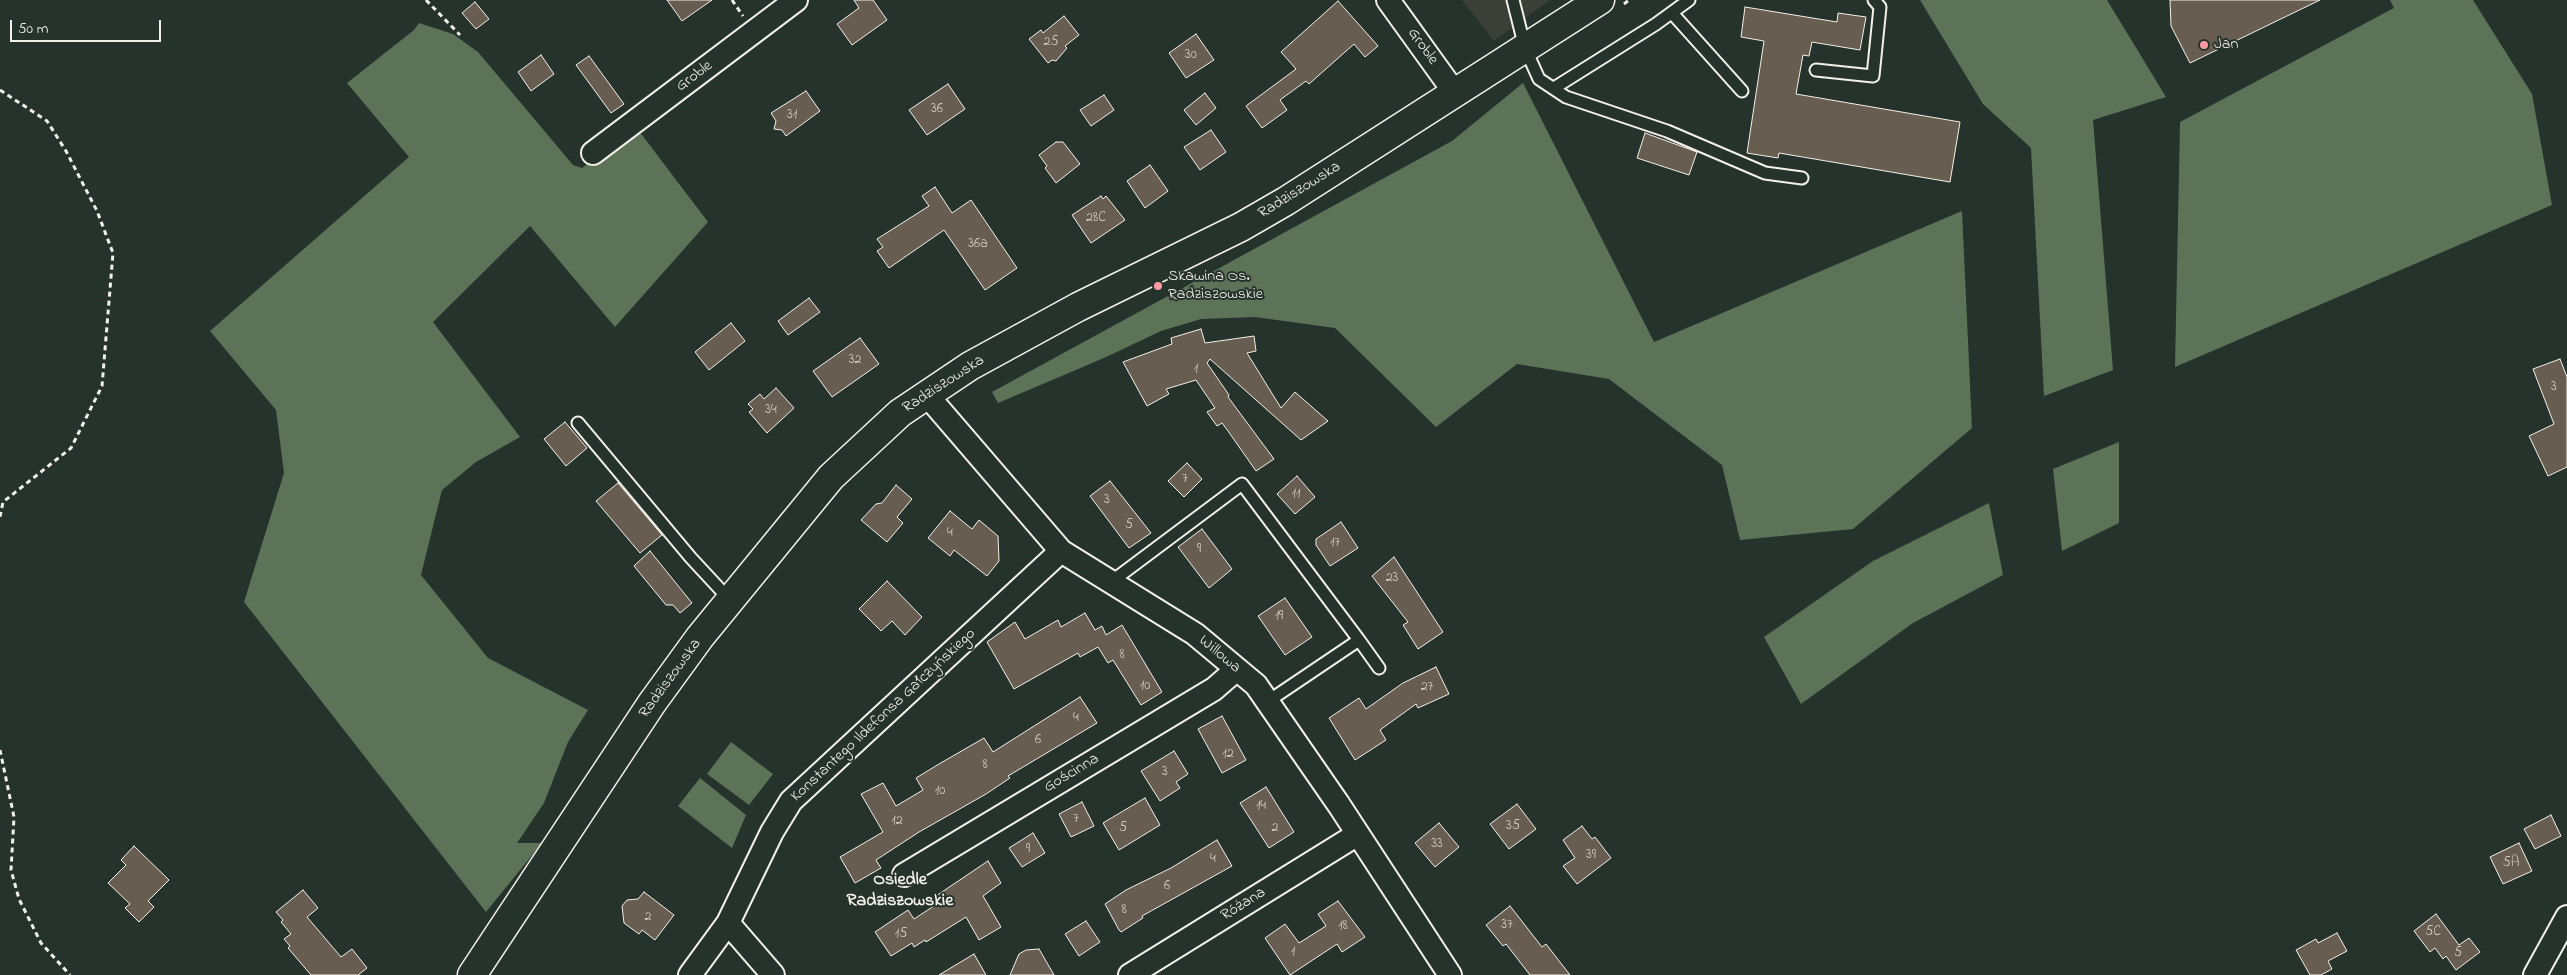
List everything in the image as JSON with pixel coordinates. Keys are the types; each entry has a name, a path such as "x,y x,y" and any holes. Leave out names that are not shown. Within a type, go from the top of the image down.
{"street":[{"name":"Groble","path":"594,154 796,0"},
{"name":"Groble","path":"1388,0 1455,93"},
{"name":"Radziszowska","path":"472,975 652,703 730,600 831,477 892,420 926,394 970,366 1078,307 1241,227 1286,201 1525,48 1593,2"},
{"name":"Willowa","path":"926,394 1061,551 1195,634 1256,686 1358,834 1450,975"},
{"name":"Konstantego Ildefonsa Gałczyńskiego","path":"690,975 728,923 772,832 791,801 1061,551"},
{"name":"Gościnna","path":"904,875 1214,689 1237,670"},
{"name":"Różana","path":"1130,975 1358,834"},
{"path":"2535,975 2567,917"},
{"path":"728,923 773,975"}],"lane":[{"path":"1513,0 1525,48 1539,79 1566,97 1667,132 1765,173 1802,178"},
{"path":"1554,88 1690,0"},
{"path":"1816,70 1873,76 1880,7 1874,0"},
{"path":"1672,13 1742,92"},
{"path":"578,423 691,558 730,600"},
{"path":"1112,582 1242,484 1379,668"},
{"path":"1267,702 1359,640"}],"path":[{"path":"426,0 460,35"},
{"path":"0,90 47,121 66,151 97,211 113,253 102,386 71,448 3,502 0,517"},
{"path":"0,750 14,817 11,870 19,899 41,943 70,975"}],"shaded area":[{"path":"1462,0 1550,0 1494,41"}],"green space":[{"path":"1920,0 2107,0 2166,97 2093,120 2113,370 2044,396 2031,148 1983,104"},
{"path":"2390,0 2473,0 2532,94 2552,205 2175,367 2180,122 2394,8"},
{"path":"419,23 453,34 478,52 573,165 582,168 636,127 708,222 615,327 530,226 433,322 520,437 476,462 442,490 421,575 488,658 588,710 568,742 544,803 517,843 542,843 486,912 244,602 284,473 276,410 210,331 409,157 347,83 414,30"},
{"path":"1523,83 1654,342 1962,211 1972,428 1853,529 1740,540 1722,465 1609,379 1517,364 1436,427 1335,328 1255,317 1201,319 1161,331 1104,358 998,403 992,392 1452,141"},
{"path":"2119,442 2119,523 2062,551 2053,469"},
{"path":"1989,503 2003,575 1913,623 1801,704 1764,637 1873,561"},
{"path":"731,742 773,774 749,805 707,774"},
{"path":"700,778 746,815 732,848 678,806"}],"building":[{"path":"667,0 712,0 682,21"},
{"path":"854,0 873,0 887,20 852,45 837,24 859,8"},
{"name":"Jan","path":"2170,0 2320,0 2190,63 2171,26"},
{"path":"1338,1 1378,46 1365,57 1354,44 1309,84 1306,81 1280,100 1287,110 1262,128 1246,106 1296,69 1281,52"},
{"path":"475,2 489,19 476,29 462,13"},
{"path":"1745,7 1837,22 1838,13 1866,17 1860,50 1812,42 1809,56 1803,55 1796,94 1960,122 1950,182 1779,153 1778,158 1747,153 1764,41 1741,37"},
{"path":"1064,16 1079,35 1065,46 1067,48 1056,61 1052,60 1048,63 1029,39 1041,30 1043,33"},
{"path":"1196,34 1214,60 1186,78 1169,53"},
{"path":"541,55 554,74 531,91 518,72"},
{"path":"589,56 624,104 611,113 576,65"},
{"path":"948,84 965,109 927,135 909,110"},
{"path":"806,91 820,111 786,136 782,130 774,129 776,121 771,113"},
{"path":"1205,93 1216,108 1196,125 1184,110"},
{"path":"1104,95 1114,110 1091,126 1080,110"},
{"path":"1211,130 1226,152 1200,170 1184,147"},
{"path":"1645,133 1697,152 1689,175 1637,158"},
{"path":"1056,142 1063,142 1080,164 1056,183 1045,168 1047,166 1039,155"},
{"path":"1150,165 1168,191 1145,208 1127,181"},
{"path":"935,187 952,213 971,200 1017,268 985,290 944,230 889,268 877,251 883,247 877,239 929,206 922,196"},
{"path":"1101,196 1103,199 1106,196 1125,220 1091,243 1072,215"},
{"path":"809,298 820,312 788,335 778,321"},
{"path":"731,323 745,341 709,370 695,352"},
{"path":"1201,329 1205,343 1254,336 1256,351 1247,353 1281,408 1295,392 1328,421 1301,440 1210,359 1207,363 1229,395 1228,397 1274,459 1256,471 1222,423 1217,426 1207,412 1215,408 1196,380 1166,389 1169,394 1147,406 1123,362 1172,344 1171,338"},
{"path":"860,338 879,364 832,397 813,371"},
{"path":"2560,359 2567,377 2567,467 2548,476 2529,436 2554,424 2533,369"},
{"path":"776,388 794,408 767,433 749,412 753,409 748,404 760,394 764,399"},
{"path":"565,422 587,448 566,466 544,439"},
{"path":"1187,463 1202,479 1184,497 1168,481"},
{"path":"1297,476 1315,497 1295,514 1277,494"},
{"path":"1110,481 1151,533 1129,548 1090,496"},
{"path":"618,483 662,535 640,553 596,501"},
{"path":"896,485 912,499 897,517 903,523 887,542 861,520 876,504 882,503"},
{"path":"950,511 972,529 979,520 998,536 999,561 987,576 954,550 950,556 928,538"},
{"path":"1341,522 1358,548 1330,566 1316,545 1316,539"},
{"path":"1202,529 1232,569 1209,588 1178,547"},
{"path":"650,551 692,603 680,613 673,605 666,605 634,566"},
{"path":"1394,557 1443,632 1418,649 1403,625 1408,622 1372,576"},
{"path":"887,581 922,617 905,635 892,621 881,631 859,609"},
{"path":"1285,598 1312,637 1285,655 1258,616"},
{"path":"1085,613 1095,630 1102,626 1106,635 1122,625 1162,692 1141,705 1113,660 1108,663 1098,647 1080,657 1078,653 1014,689 987,642 1015,622 1025,639 1058,620 1061,627"},
{"path":"1436,667 1449,694 1418,708 1416,704 1380,730 1386,740 1355,760 1329,718 1359,698 1366,709 1403,683"},
{"path":"1080,697 1097,723 1008,776 1010,778 986,794 919,832 876,860 881,868 855,883 840,857 883,832 861,794 883,783 896,806 923,790 916,778 939,764 984,738 993,752"},
{"path":"1222,716 1246,760 1222,773 1198,729"},
{"path":"1174,751 1188,774 1176,782 1180,788 1160,801 1141,771"},
{"path":"1266,787 1294,832 1269,848 1240,803"},
{"path":"1145,798 1160,825 1119,850 1103,823"},
{"path":"1082,802 1094,826 1071,837 1059,814"},
{"path":"1517,804 1536,829 1509,849 1490,824"},
{"path":"2551,815 2561,836 2535,849 2524,829"},
{"path":"1439,823 1459,847 1435,867 1415,843"},
{"path":"1582,826 1592,839 1595,837 1611,858 1577,884 1563,866 1575,858 1563,840"},
{"path":"1033,833 1045,853 1022,867 1009,848"},
{"path":"1217,840 1232,866 1142,916 1143,918 1121,932 1119,930 1105,904 1126,890 1171,868"},
{"path":"2519,843 2532,871 2503,884 2490,857"},
{"path":"134,846 169,880 148,901 154,907 139,922 125,908 130,904 108,883 126,865 121,860"},
{"path":"988,861 1001,883 983,896 1001,927 979,940 966,917 926,942 925,940 914,947 912,943 891,956 875,932 908,910 914,919 940,902 936,896"},
{"path":"303,890 318,908 307,917 341,957 352,949 367,968 358,975 311,975 288,948 290,946 284,939 291,934 281,922 283,920 276,912"},
{"path":"644,892 674,915 655,940 642,930 639,934 624,923 622,906 627,900 638,899"},
{"path":"1338,901 1365,937 1342,952 1337,944 1290,975 1265,938 1285,924 1299,943 1326,926 1318,914"},
{"path":"1510,906 1542,947 1546,944 1570,975 1530,975 1506,944 1503,946 1486,925"},
{"path":"2436,914 2459,945 2469,938 2480,952 2456,970 2446,956 2443,959 2435,948 2430,952 2414,931"},
{"path":"1086,921 1100,942 1079,956 1065,934"},
{"path":"2337,933 2347,951 2328,961 2332,969 2321,975 2310,975 2296,950 2316,939 2318,943"},
{"path":"1039,949 1054,975 1010,975 1019,954 1026,950"},
{"path":"974,954 986,975 939,975"}],"place":[{"name":"Jan","path":"2204,45"},
{"name":"Skawina Os. Radziszowskie","path":"1158,286"}],"district":[{"name":"Osiedle Radziszowskie","path":"900,891"}]}
